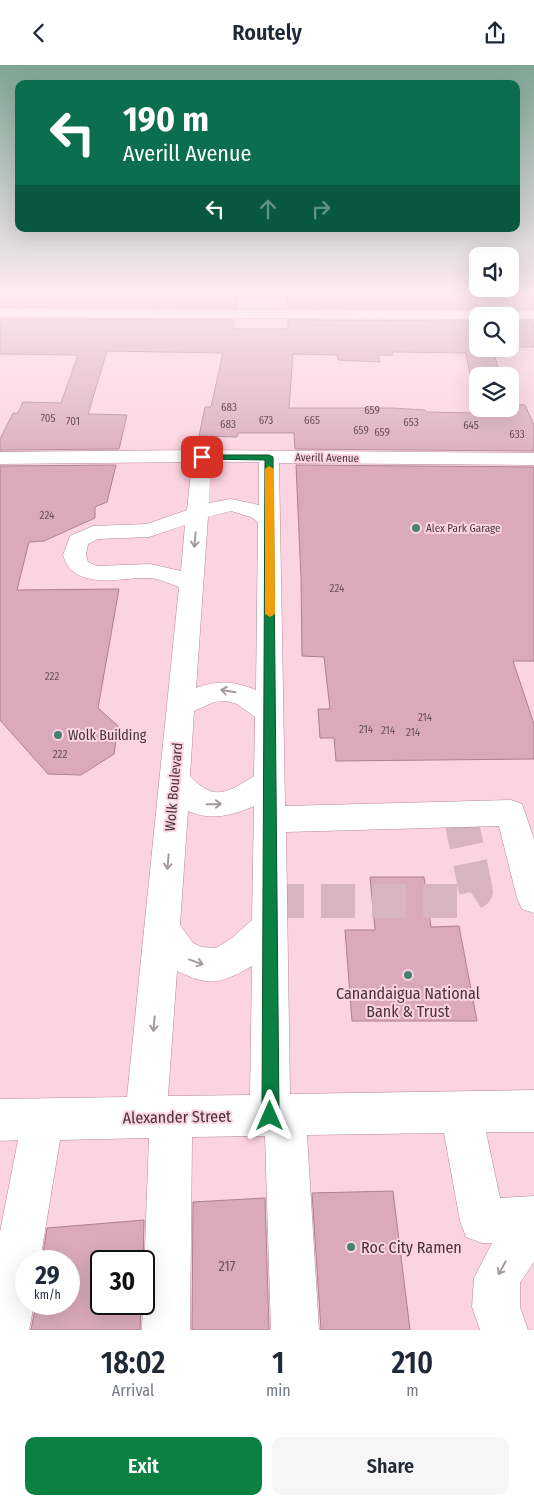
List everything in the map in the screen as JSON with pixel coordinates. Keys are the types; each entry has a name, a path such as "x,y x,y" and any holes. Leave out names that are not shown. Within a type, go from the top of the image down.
{"street":[{"name":"Wolk Boulevard","path":"166,1330 159,1117 162,929 202,457"},
{"name":"Averill Avenue","path":"0,458 269,457 324,466 534,459"},
{"path":"269,457 270,927 278,1115 295,1330"},
{"path":"191,583 152,571 86,572 76,565 72,554 78,541 93,533 149,530 217,507 231,505 259,512 269,520"},
{"path":"181,706 202,695 218,690 231,691 251,697 270,713"},
{"path":"175,780 199,803 214,805 232,801 258,790 270,782"},
{"path":"270,819 511,813 534,898"},
{"path":"162,929 180,955 200,964 219,965 245,950 270,927"},
{"name":"Alexander Street","path":"0,1120 534,1111"},
{"path":"461,1112 482,1221 534,1219"},
{"path":"5,1330 43,1119"},
{"path":"504,1330 496,1307 497,1278 514,1249 534,1233"}],"building":[{"path":"0,353 106,353 88,414 127,415 119,449 0,450 0,439 13,413 18,413 23,402 61,403 78,355"},
{"path":"223,353 392,353 393,355 378,355 380,362 338,360 337,355 293,354 289,408 393,408 425,410 426,412 469,413 469,417 519,417 519,405 525,405 534,425 534,451 295,449 294,433 238,433 237,437 199,436 205,407 211,407"},
{"path":"466,353 469,353 469,357 495,357 498,367 469,367 469,369"},
{"path":"116,465 107,502 95,507 95,518 44,541 29,542 17,590 119,589 98,708 118,726 114,754 81,775 48,774 0,720 0,466"},
{"name":"Alex Park Garage","path":"296,465 534,467 534,661 513,661 534,724 534,759 336,761 334,738 320,738 318,709 330,709 324,657 302,656"},
{"name":"Canandaigua National Bank & Trust","path":"370,877 424,877 431,927 459,926 477,1021 352,1021 345,930 375,930"},
{"path":"393,1191 410,1330 321,1330 312,1193"},
{"path":"265,1198 269,1330 192,1330 193,1202"},
{"path":"144,1220 143,1250 90,1250 90,1315 141,1315 140,1330 31,1330 34,1315 80,1315 80,1250 44,1250 47,1228"}],"tunnel":[{"path":"270,901 461,901 476,891 460,815"}],"slow traffic":[{"path":"269,469 270,614"}],"place":[{"name":"Alex Park Garage","path":"416,528"},
{"name":"Wolk Building","path":"58,735"},
{"name":"Canandaigua National Bank & Trust","path":"408,975"},
{"name":"Roc City Ramen","path":"351,1247"}],"route":[{"path":"202,457 269,457 270,1116"}]}
